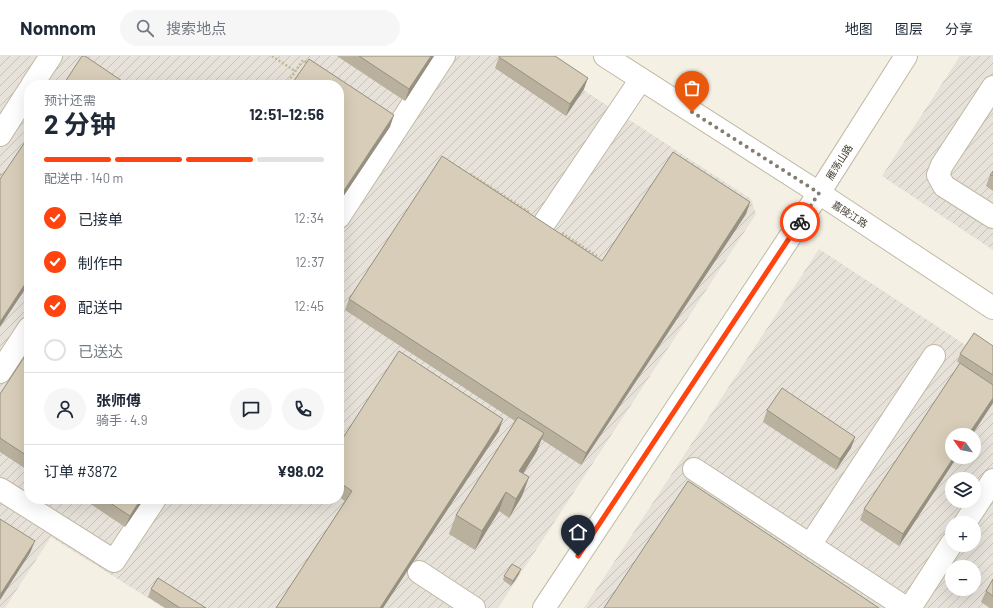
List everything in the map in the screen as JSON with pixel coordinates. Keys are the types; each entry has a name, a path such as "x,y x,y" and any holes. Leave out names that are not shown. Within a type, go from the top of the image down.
{"street":[{"path":"35,80 51,56"},
{"path":"344,209 444,56"},
{"name":"嘉陵江路","path":"605,56 819,193 993,308"},
{"name":"雁荡山路","path":"544,608 819,193 906,56"},
{"path":"545,222 641,79"},
{"path":"993,87 942,165 938,175 944,186 993,216"},
{"path":"0,135 24,98"},
{"path":"0,372 24,336"},
{"path":"810,545 934,356"},
{"path":"694,469 906,608"},
{"path":"970,516 993,480"},
{"path":"0,489 24,498"},
{"path":"43,506 114,561 152,504"},
{"path":"910,608 946,552"},
{"path":"419,572 474,608"}],"path":[{"path":"272,56 295,71"},
{"path":"289,80 303,60 316,69"}],"shaded area":[{"path":"0,56 531,56 751,199 756,214 498,608 164,608 51,537 5,608 0,608"},
{"path":"960,56 993,56 993,250 882,176"},
{"path":"819,249 993,363 993,608 584,608"}],"building":[{"path":"82,56 85,56 121,80 66,80"},
{"path":"359,56 431,56 409,89"},
{"path":"499,56 555,56 588,78 570,104"},
{"path":"309,59 341,80 294,80"},
{"path":"344,82 394,115 344,190"},
{"path":"24,143 24,286 0,322 0,179"},
{"path":"673,152 750,202 586,453 349,299 442,156 602,261"},
{"path":"974,333 993,346 993,375 960,354"},
{"path":"399,351 503,419 380,608 276,608 352,491 344,485 344,436"},
{"path":"24,358 24,454 0,438 0,394"},
{"path":"960,363 993,385 993,398 973,428 945,428 945,464 949,464 903,534 864,509"},
{"path":"782,388 855,437 840,459 767,410"},
{"path":"518,417 544,433 519,471 529,477 516,499 506,492 482,531 456,515"},
{"path":"688,481 879,608 604,608"},
{"path":"112,504 138,504 130,516"},
{"path":"0,519 35,541 0,595"},
{"path":"512,564 521,569 513,581 504,576"},
{"path":"158,578 206,608 180,608 151,589"},
{"path":"993,579 993,596 986,591"}],"way so far":[{"path":"692,112 819,193 800,222"}],"route":[{"path":"578,556 800,222"}]}
